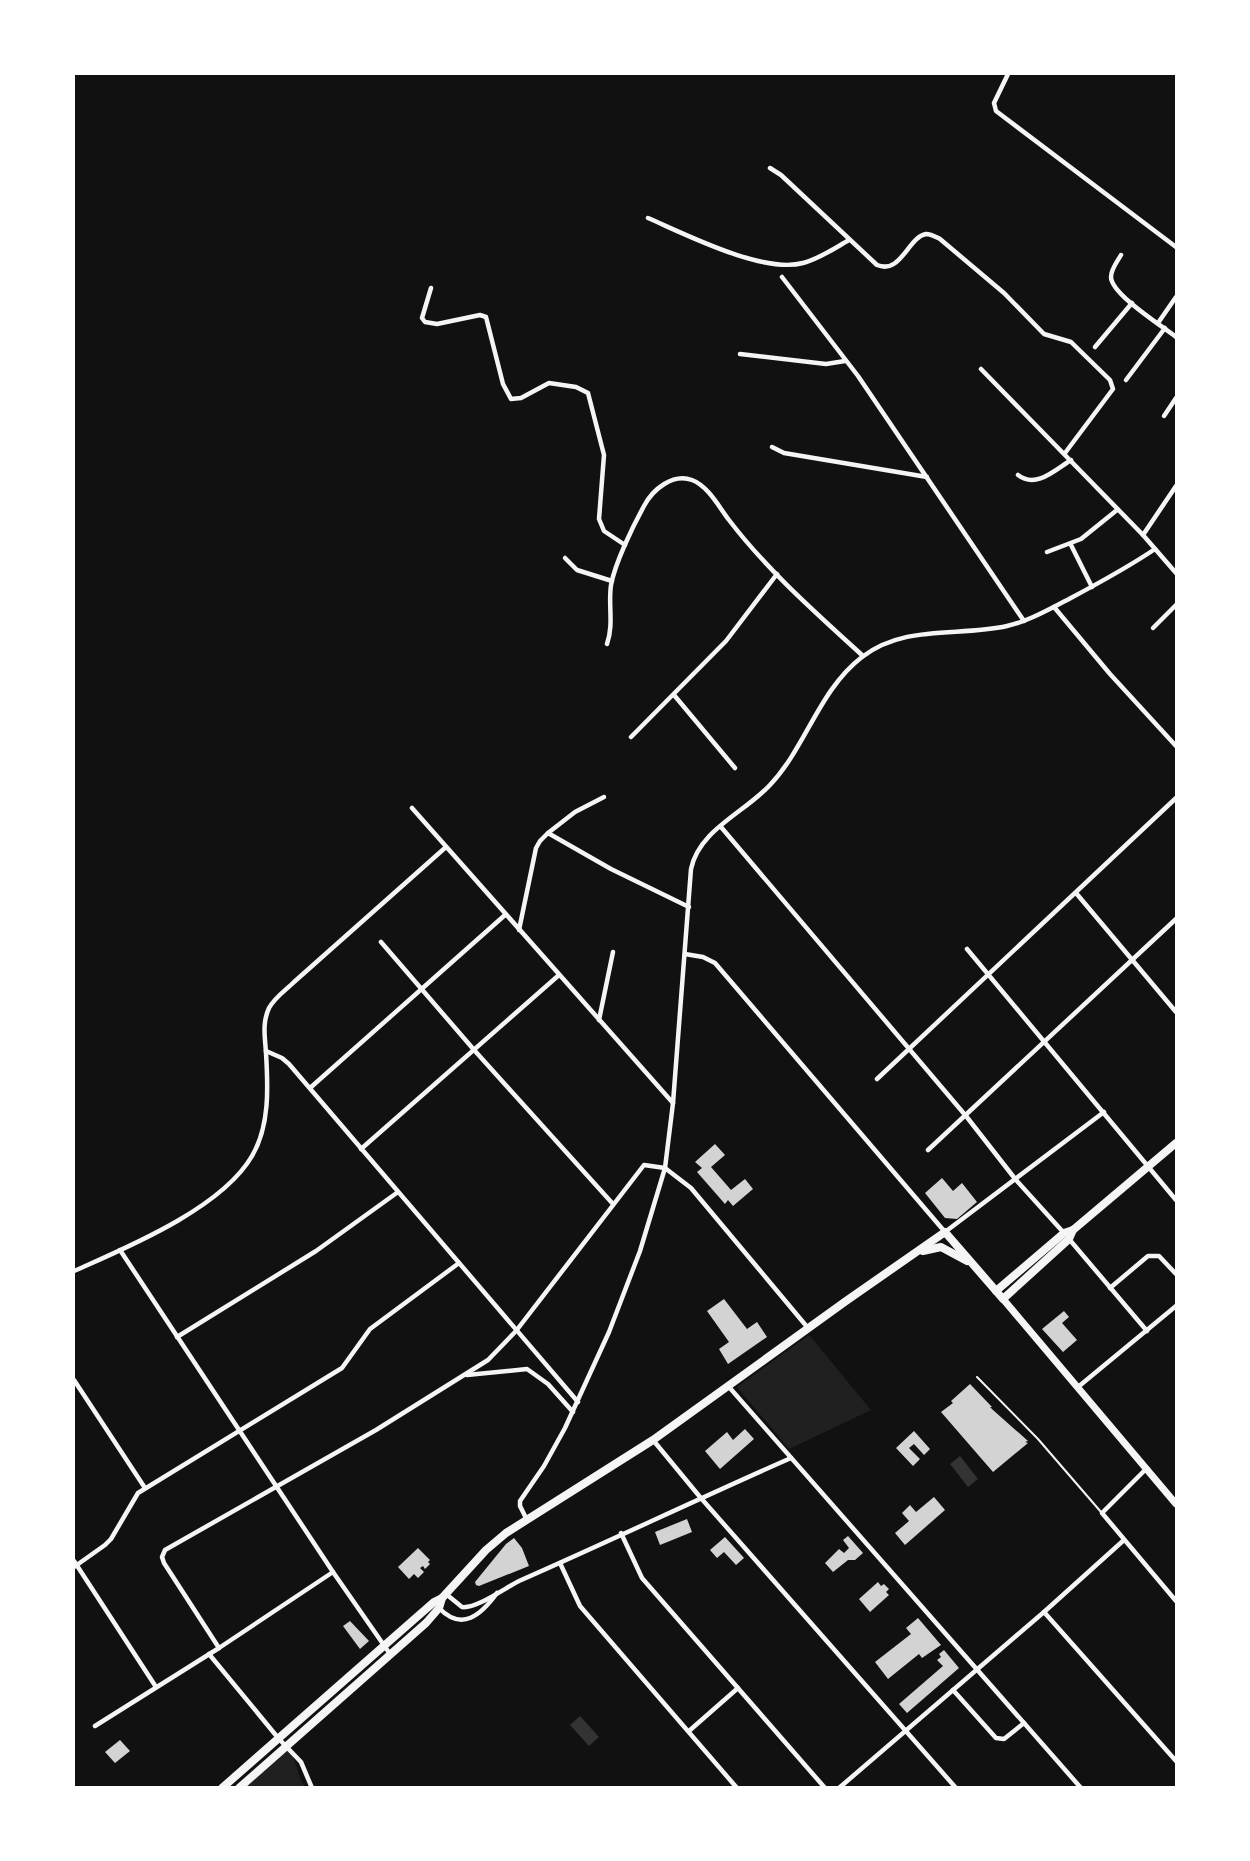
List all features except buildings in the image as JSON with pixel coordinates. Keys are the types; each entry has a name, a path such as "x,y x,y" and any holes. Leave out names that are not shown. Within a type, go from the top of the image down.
{"main road":[{"path":"1003,1299 1073,1230 1176,1143"},
{"path":"222,1788 383,1647 436,1605 497,1539 653,1440 945,1232 1176,1504"},
{"path":"996,1291 1067,1236"},
{"path":"910,1257 941,1247 954,1252 974,1265"},
{"path":"239,1788 426,1623 436,1605"}],"street":[{"path":"1008,74 994,103 996,111 1176,247"},
{"path":"770,168 781,175 873,262 885,267 893,265 922,236 931,235 940,239 1010,298 1044,334 1071,342 1112,383 1113,391 1065,453"},
{"path":"648,218 730,252 771,264 802,264 849,240"},
{"path":"1121,255 1111,278 1117,290 1176,337"},
{"path":"782,277 858,376 1024,621"},
{"path":"431,288 422,318 427,323 437,324 480,315 486,317 503,384 511,399 521,398 549,384 576,387 588,393 604,455 599,519 604,531 625,545"},
{"path":"1158,323 1176,297"},
{"path":"1095,347 1132,303"},
{"path":"1126,380 1165,328"},
{"path":"740,354 826,364 845,361"},
{"path":"981,369 1065,453 1176,573"},
{"path":"1164,416 1176,398"},
{"path":"772,447 784,453 927,477"},
{"path":"1018,475 1025,480 1035,480 1071,460"},
{"path":"607,644 612,627 610,593 612,581 625,545 649,498 668,482 685,478 696,482 706,490 732,524 777,574 863,656"},
{"path":"1143,535 1176,486"},
{"path":"1047,552 1071,545 1096,529 1117,510"},
{"path":"1071,545 1092,587"},
{"path":"527,1520 520,1506 521,1498 544,1466 578,1402 627,1287 665,1168 673,1103 693,859 702,844 771,785 786,765 832,689 863,656 892,641 912,635 993,628 1024,621 1116,574 1155,549"},
{"path":"565,558 577,570 612,581"},
{"path":"631,737 726,641 777,574"},
{"path":"1153,628 1176,605"},
{"path":"1054,607 1110,674 1176,746"},
{"path":"674,695 735,768"},
{"path":"519,930 536,848 540,841 575,812 604,797"},
{"path":"878,1079 1176,798"},
{"path":"412,808 673,1103"},
{"path":"721,827 966,1116 1016,1180 1067,1236 1147,1331"},
{"path":"548,833 611,869 689,908"},
{"path":"74,1271 120,1250 200,1206 238,1176 253,1155 265,1121 267,1087 264,1025 266,1015 274,1000 446,847"},
{"path":"1076,893 1176,1012"},
{"path":"310,1088 506,915"},
{"path":"928,1150 1176,919"},
{"path":"381,942 475,1051 613,1204"},
{"path":"967,949 1046,1041 1176,1200"},
{"path":"599,1020 613,951"},
{"path":"685,954 703,957 715,963 945,1232 1104,1112"},
{"path":"361,1149 559,975"},
{"path":"266,1051 289,1064 578,1402"},
{"path":"219,1648 162,1557 168,1547 278,1487 488,1359 516,1331 644,1165 665,1168 691,1188 808,1328"},
{"path":"177,1337 316,1251 398,1192"},
{"path":"120,1250 383,1647 391,1655"},
{"path":"1110,1288 1148,1256 1159,1256 1176,1274"},
{"path":"156,1687 74,1564 111,1539 134,1498 145,1488 342,1368 370,1329 459,1263"},
{"path":"1078,1387 1176,1306"},
{"path":"465,1375 527,1369 548,1384 573,1412"},
{"path":"74,1380 145,1488"},
{"path":"729,1387 1081,1788"},
{"path":"653,1440 700,1497 956,1788"},
{"path":"444,1596 458,1606 467,1608 621,1533 791,1458"},
{"path":"1147,1468 1102,1513 1176,1601"},
{"path":"621,1533 642,1578 825,1788"},
{"path":"839,1788 1124,1540"},
{"path":"560,1563 580,1606 737,1788"},
{"path":"95,1726 219,1648 333,1572"},
{"path":"436,1605 451,1619 463,1620 484,1608 499,1591"},
{"path":"1044,1612 1176,1761"},
{"path":"209,1654 279,1739 301,1762 312,1788"},
{"path":"689,1731 738,1688"},
{"path":"953,1690 996,1738 1004,1739 1024,1724"}],"lane":[{"path":"977,1377 1038,1439 1102,1513"}],"shaded area":[{"path":"809,1335 871,1410 789,1449 737,1387"},
{"path":"960,1456 978,1479 968,1487 950,1464"},
{"path":"580,1716 599,1737 589,1746 570,1725"},
{"path":"286,1748 293,1758 305,1787 244,1788"}]}
